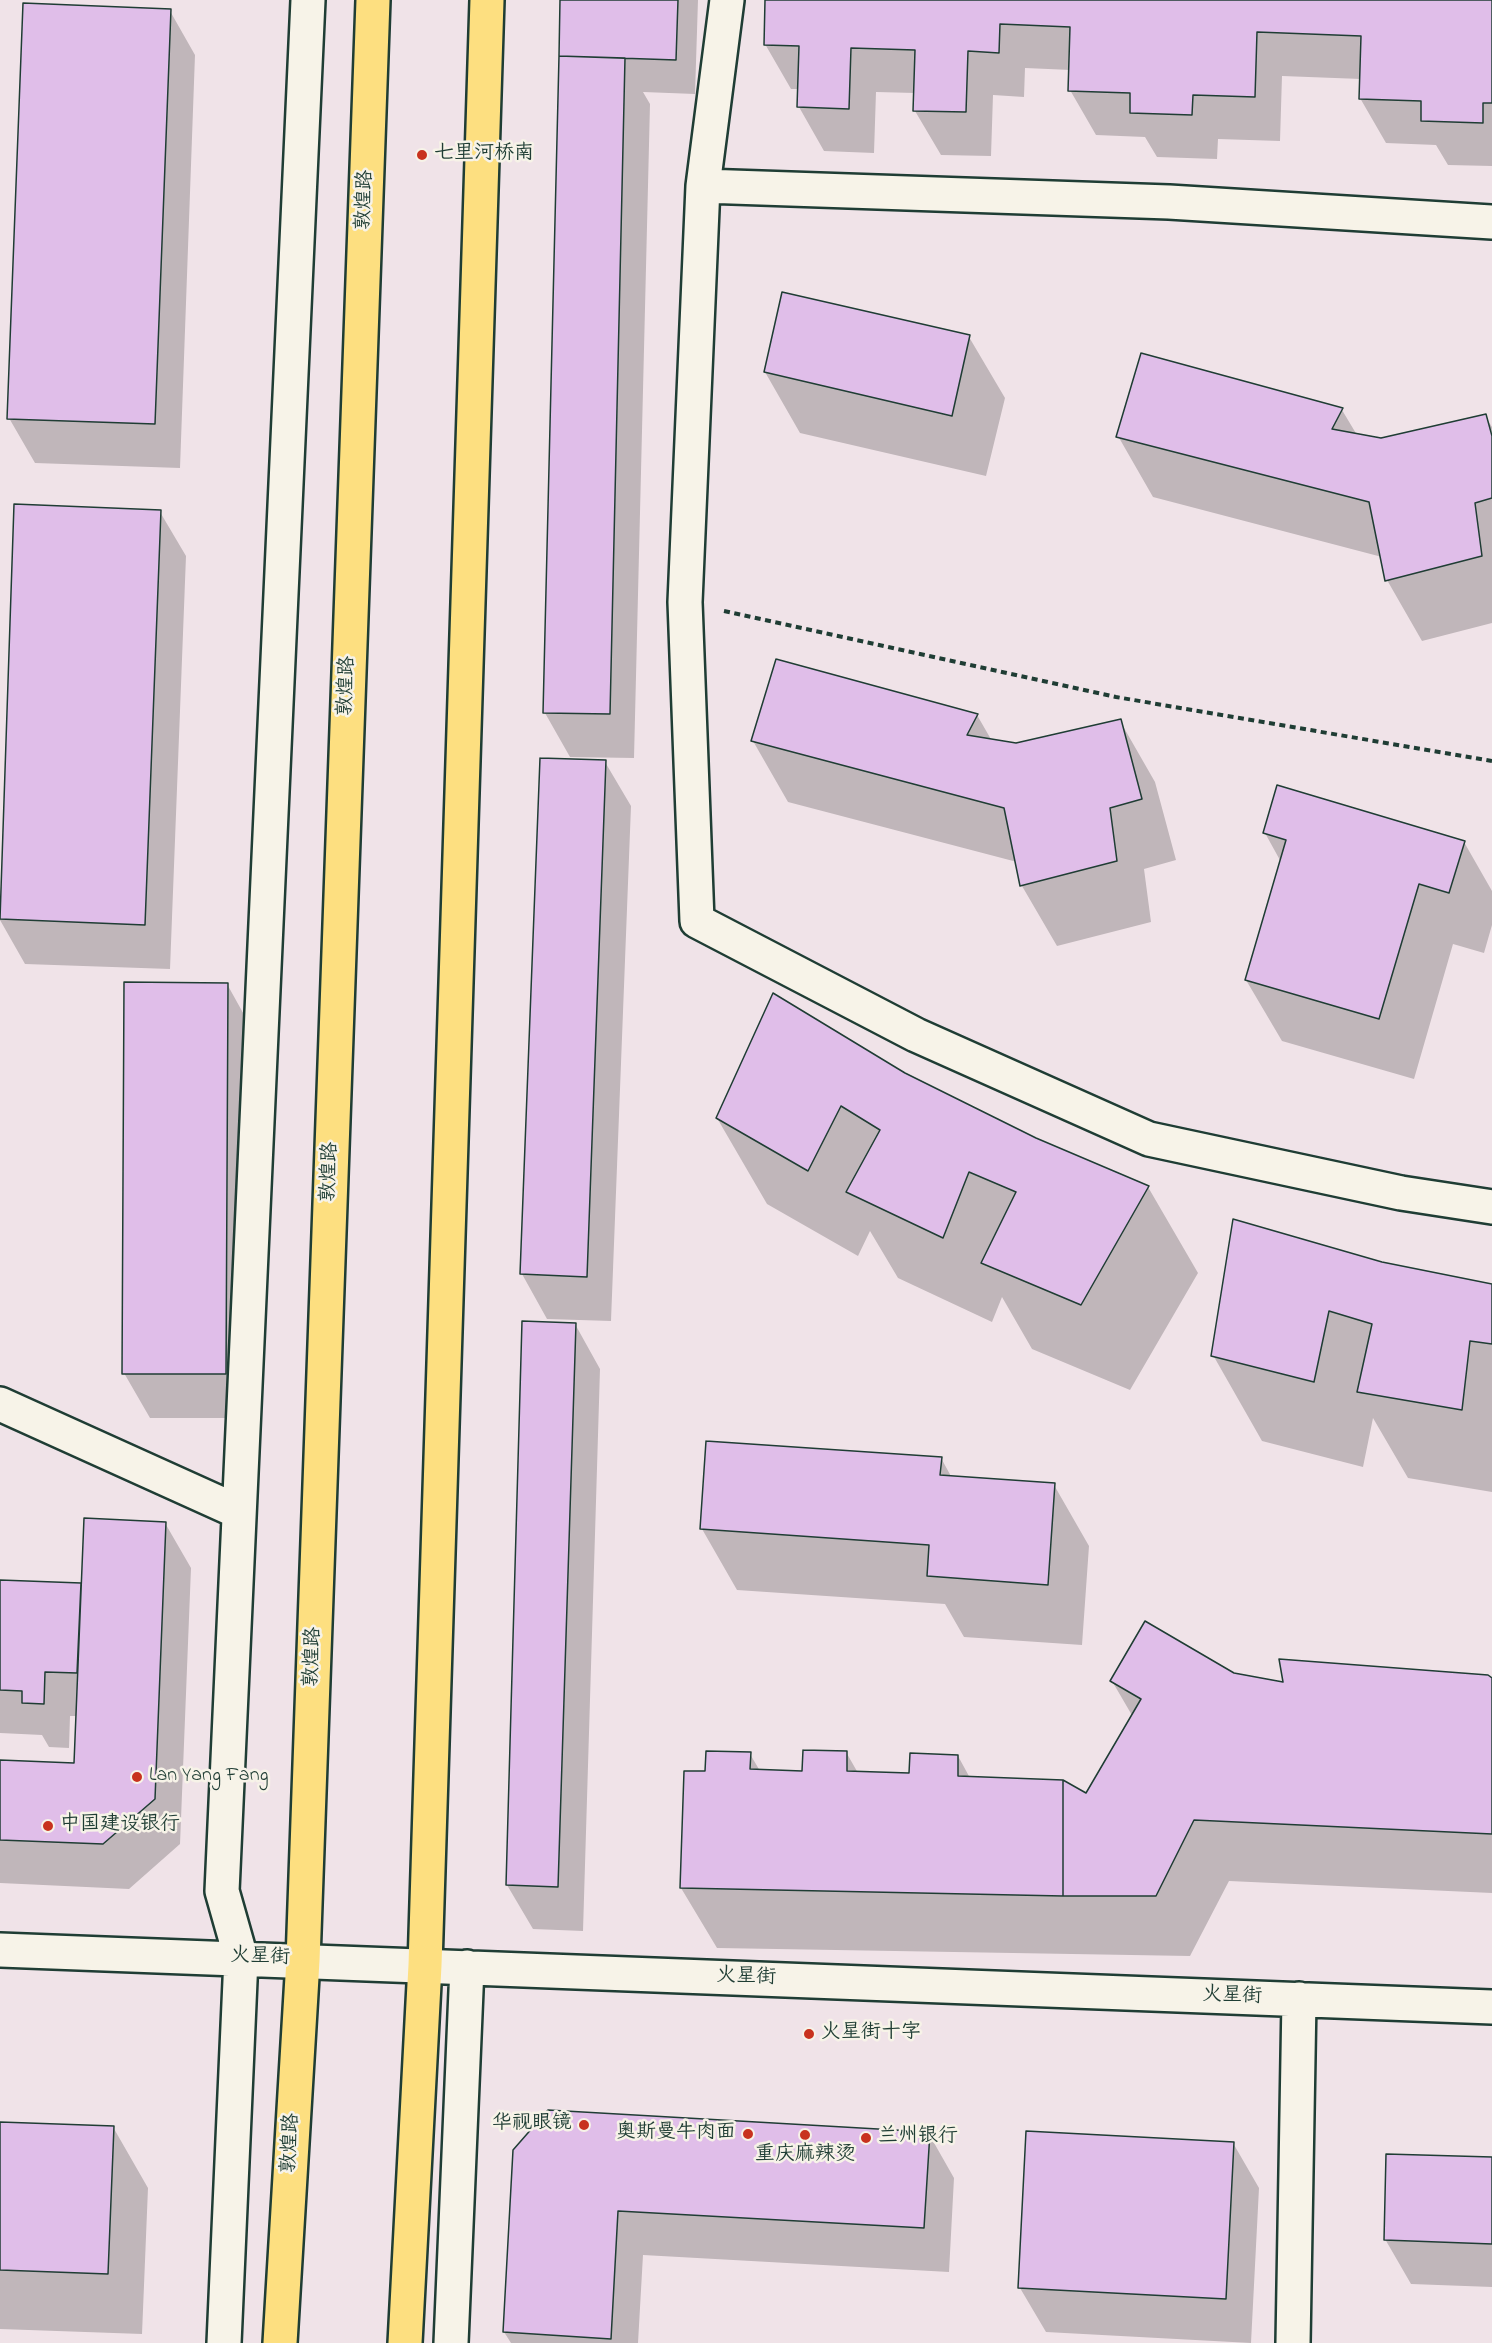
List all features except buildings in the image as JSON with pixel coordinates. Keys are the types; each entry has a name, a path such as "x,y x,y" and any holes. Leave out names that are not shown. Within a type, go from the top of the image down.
{"main road":[{"name":"敦煌路","path":"280,2343 303,1960 373,0"},
{"path":"405,2343 425,1965 487,0"}],"street":[{"path":"224,2343 241,1958 222,1891 308,0"},
{"path":"727,0 703,186 685,602 697,921 916,1035 1149,1139 1401,1193 1492,1207"},
{"path":"703,186 1168,202 1492,222"},
{"path":"0,1404 239,1512"},
{"name":"火星街","path":"0,1950 1492,2007"},
{"path":"451,2343 467,1967"},
{"path":"1293,2343 1299,1999"}],"path":[{"path":"685,602 1116,697 1492,760"}],"place":[{"name":"七里河桥南","path":"422,155"},
{"name":"Lan Yang Fang","path":"137,1777"},
{"name":"中国建设银行","path":"48,1826"},
{"name":"火星街十字","path":"809,2034"},
{"name":"华视眼镜","path":"584,2125"},
{"name":"奥斯曼牛肉面","path":"748,2134"},
{"name":"重庆麻辣烫","path":"805,2135"},
{"name":"兰州银行","path":"866,2138"}]}
